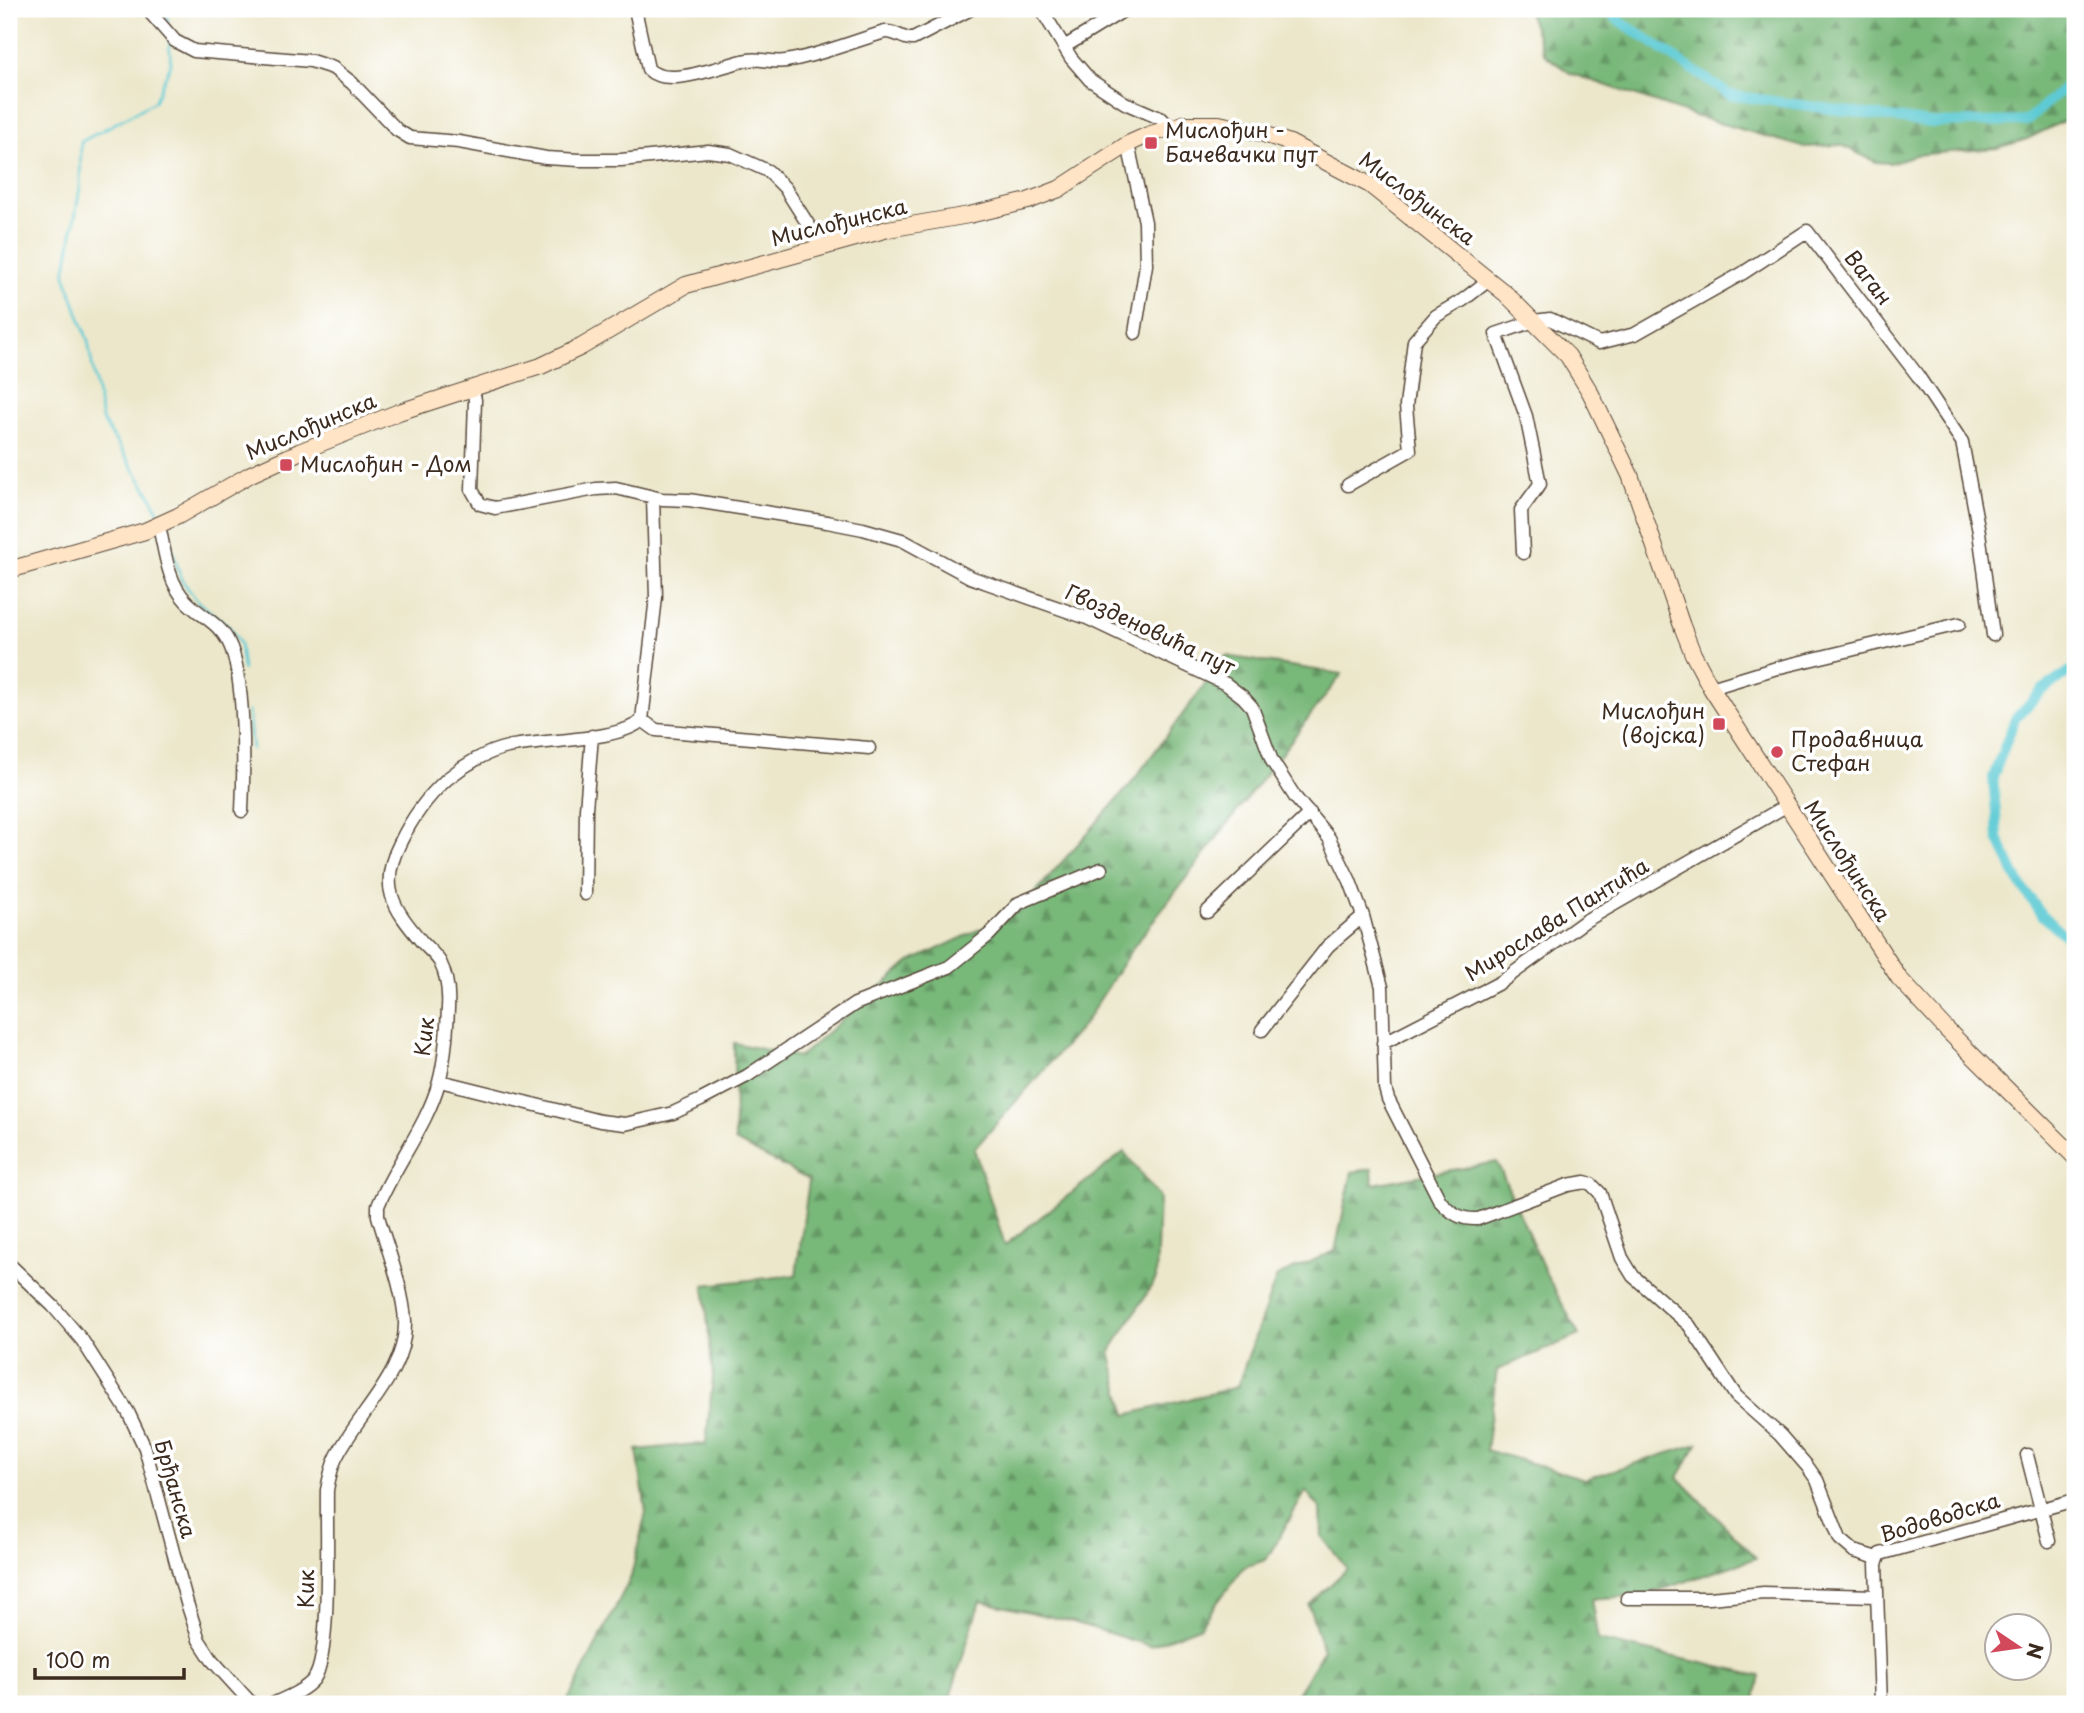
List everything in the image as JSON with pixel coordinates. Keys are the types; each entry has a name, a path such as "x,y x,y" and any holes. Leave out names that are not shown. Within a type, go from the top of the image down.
{"main road":[{"name":"Мислођинска","path":"9,570 159,526 251,474 296,453 399,412 554,361 685,285 888,229 970,215 1036,199 1059,189 1128,144 1169,128 1190,123 1219,124 1261,133 1290,143 1370,185 1489,281 1568,356 1617,447 1648,523 1690,648 1711,688 1899,978 1946,1029 2075,1157"}],"street":[{"path":"635,9 648,69 656,74 672,76 706,72 751,60 788,61 885,32 892,31 906,39 914,39 971,9"},
{"path":"1041,9 1090,80 1115,98 1162,119 1169,128"},
{"path":"1065,47 1126,9"},
{"path":"151,10 175,41 194,51 311,61 333,68 352,83 397,130 410,138 459,142 546,158 621,160 708,151 730,154 768,171 785,188 823,248"},
{"path":"1128,144 1145,222 1146,265 1136,333"},
{"name":"Ваган","path":"1534,321 1550,319 1599,342 1635,334 1743,273 1807,231 1918,376 1962,442 1979,532 1993,635"},
{"path":"1348,485 1410,450 1406,406 1414,341 1436,316 1489,281"},
{"path":"1523,553 1521,510 1540,484 1526,416 1496,334 1534,321"},
{"name":"Гвозденовића пут","path":"472,389 475,400 472,490 480,504 501,508 606,489 624,489 653,498 689,500 827,522 882,534 902,540 970,577 1065,608 1226,684 1243,697 1252,707 1272,761 1295,797 1329,838 1350,881 1363,916 1382,987 1383,1076 1388,1099 1440,1201 1449,1212 1469,1220 1478,1219 1568,1185 1580,1182 1591,1184 1600,1193 1622,1258 1633,1276 1689,1325 1736,1395 1780,1435 1807,1466 1817,1480 1840,1539 1854,1551 1877,1558"},
{"path":"653,498 656,597 642,720 656,730 869,748"},
{"path":"159,526 175,586 186,601 222,631 231,646 241,715 244,773 242,810"},
{"path":"1711,688 1780,667 1959,624"},
{"name":"Кик","path":"273,1704 306,1687 321,1667 326,1617 327,1490 331,1470 338,1454 390,1376 404,1333 403,1308 378,1216 378,1206 426,1114 440,1081 448,1008 447,983 438,959 409,925 389,892 391,861 406,830 425,803 447,780 467,765 505,747 592,736 626,729 642,720"},
{"path":"585,894 586,809 592,736"},
{"name":"Мирослава Пантића","path":"1383,1043 1501,982 1585,921 1786,806"},
{"path":"1207,912 1310,813"},
{"path":"440,1081 600,1121 625,1124 673,1113 747,1076 855,1004 949,967 989,935 1019,903 1101,869"},
{"path":"1262,1030 1328,946 1363,916"},
{"name":"Брђанска","path":"9,1264 53,1306 82,1340 137,1428 199,1640 212,1660 252,1704"},
{"path":"2027,1455 2043,1508 2049,1541"},
{"name":"Водоводска","path":"1881,1704 1876,1596 1877,1558 1882,1552 2075,1500"},
{"path":"1627,1598 1709,1598 1764,1593 1876,1596"}],"green space":[{"path":"1527,9 2075,9 2075,112 2064,121 2027,139 1997,148 1915,155 1890,163 1876,162 1841,145 1803,147 1698,117 1570,73 1544,54"},
{"path":"1226,656 1342,674 1131,950 1085,1023 974,1149 1005,1245 1124,1152 1159,1197 1156,1279 1110,1352 1126,1415 1237,1387 1277,1276 1335,1251 1352,1172 1372,1169 1373,1184 1497,1162 1547,1276 1579,1335 1497,1370 1486,1450 1585,1479 1698,1444 1678,1477 1756,1558 1645,1595 1591,1599 1598,1640 1760,1676 1754,1704 1291,1704 1323,1651 1309,1605 1347,1569 1322,1537 1321,1509 1306,1491 1266,1560 1244,1567 1199,1627 1150,1646 1073,1622 980,1601 948,1704 566,1704 631,1577 646,1512 637,1450 706,1443 713,1377 704,1285 796,1275 809,1180 735,1141 734,1043 799,1057 910,962 1019,911 1130,785"}],"waterway":[{"path":"167,9 168,27"},
{"path":"1607,9 1617,19 1730,95 1931,123 2027,121 2075,78"},
{"path":"161,517 151,496 102,420 88,341 65,275 80,188 81,142 154,102 171,64 169,41"},
{"path":"166,527 181,579 198,602 229,626 240,644 243,670"},
{"path":"2075,668 2042,690 2015,719 1993,777 1998,838 2017,879 2042,915 2075,945"},
{"path":"248,711 252,749"}],"place":[{"name":"Мислођин - Бачевачки пут","path":"1151,143"},
{"name":"Мислођин - Дом","path":"286,465"},
{"name":"Мислођин (војска)","path":"1719,724"},
{"name":"Продавница Стефан","path":"1777,752"}]}
